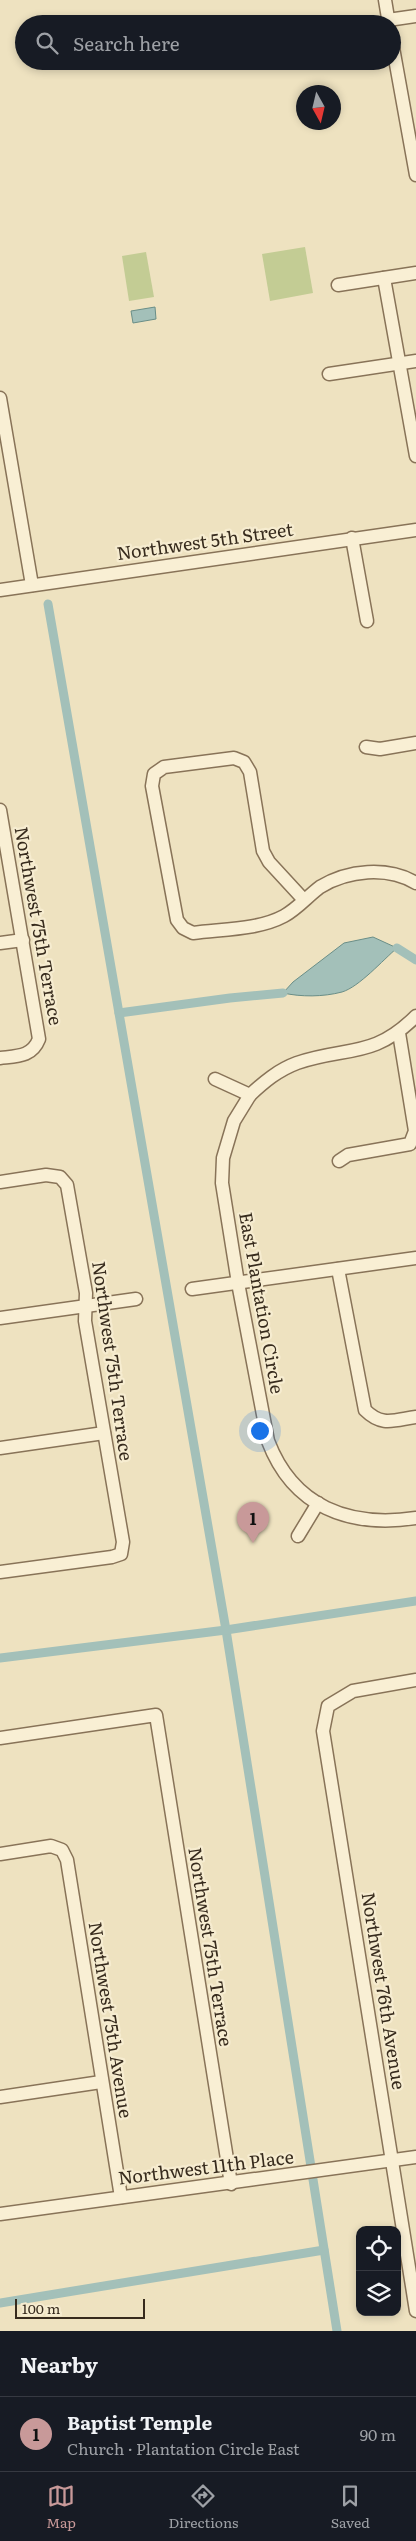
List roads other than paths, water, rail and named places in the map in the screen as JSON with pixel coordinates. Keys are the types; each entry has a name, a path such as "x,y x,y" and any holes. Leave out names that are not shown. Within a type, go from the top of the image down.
{"street":[{"path":"385,0 388,15"},
{"path":"401,19 416,16"},
{"path":"397,70 416,175"},
{"path":"338,285 416,273"},
{"path":"384,278 416,456"},
{"path":"329,374 416,361"},
{"path":"0,398 32,586"},
{"name":"Northwest 5th Street","path":"0,590 416,530"},
{"path":"352,538 367,622"},
{"path":"366,747 380,749 416,743"},
{"path":"304,900 269,862 263,851 250,772 244,762 234,758 225,759 164,768 154,774 152,786 177,920 183,928 193,933 266,923 285,916 321,887 345,876 373,871 400,876 416,883"},
{"name":"Northwest 75th Terrace","path":"0,810 39,1039 35,1048 26,1055 0,1058"},
{"path":"0,943 23,940"},
{"name":"East Plantation Circle","path":"416,1016 399,1033 361,1051 297,1063 271,1076 250,1096 234,1121 223,1158 222,1183 238,1283 268,1441 276,1462 294,1485 318,1503 360,1520 389,1522 416,1518"},
{"path":"339,1161 348,1155 410,1144 415,1131 399,1033"},
{"path":"215,1079 250,1096"},
{"name":"Northwest 75th Terrace","path":"0,1182 46,1175 60,1177 67,1185 86,1293 85,1321 123,1542 121,1554 112,1557 0,1572"},
{"path":"192,1289 416,1258"},
{"path":"338,1269 365,1410 374,1420 386,1421 416,1417"},
{"path":"0,1318 136,1299"},
{"path":"0,1448 104,1433"},
{"path":"298,1536 318,1503"},
{"name":"Northwest 76th Avenue","path":"416,1680 353,1690 328,1706 323,1731 416,2311"},
{"name":"Northwest 75th Terrace","path":"0,1738 156,1715 231,2184"},
{"name":"Northwest 75th Avenue","path":"0,1854 51,1846 62,1850 67,1860 101,2082 122,2197"},
{"path":"0,2097 101,2082"},
{"name":"Northwest 11th Place","path":"0,2214 231,2184 416,2157"}],"water":[{"path":"155,307 156,319 133,323 131,311"},
{"path":"373,937 397,948 356,985 342,992 320,996 283,993 293,982 344,943"}],"waterway":[{"path":"48,604 226,1630 337,2331"},
{"path":"397,948 416,960"},
{"path":"119,1013 283,993"},
{"path":"0,1658 226,1630 416,1601"},
{"path":"0,2303 324,2250"}],"place":[{"name":"Baptist Temple","path":"253,1543"}]}
